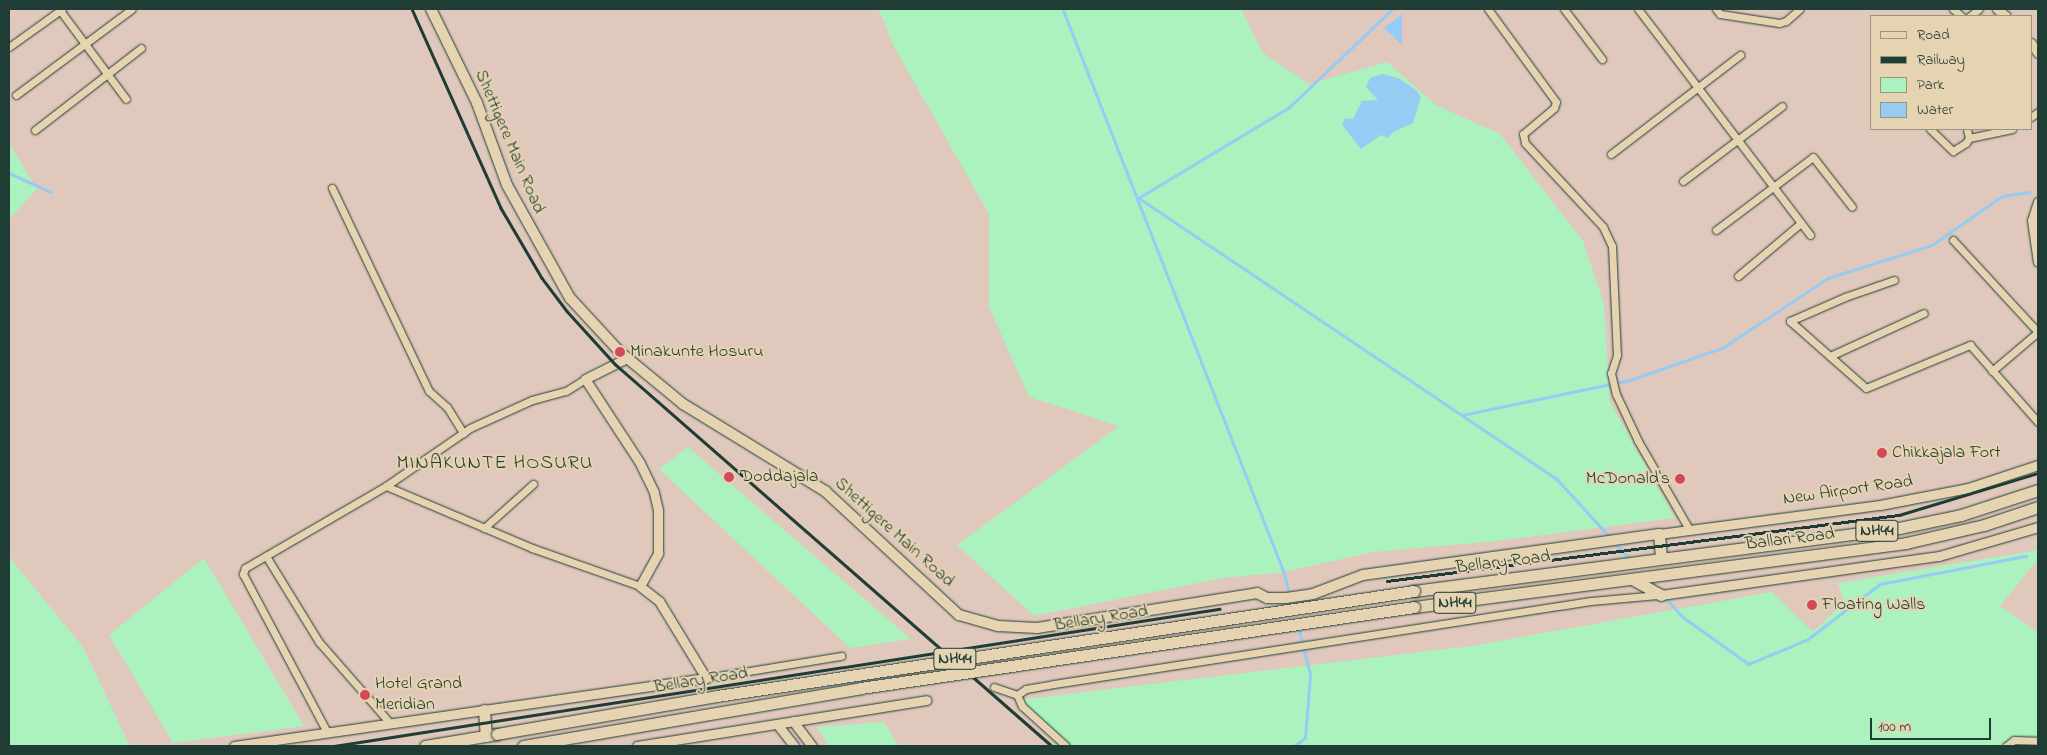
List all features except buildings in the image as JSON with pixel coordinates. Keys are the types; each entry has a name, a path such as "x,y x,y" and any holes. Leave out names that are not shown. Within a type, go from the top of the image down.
{"highway":[{"name":"Ballari Road","path":"1713,553 1929,522 1990,507 2038,490"},
{"name":"Ballari Road","path":"1642,578 1906,543 1984,525 2038,507"},
{"path":"1659,534 1660,558"},
{"name":"Bellary Road","path":"492,735 717,696 1414,591 1660,558 1713,553"},
{"name":"Bellary Road","path":"524,746 851,690 1414,607 1642,578"},
{"path":"1642,578 1663,595"},
{"path":"484,710 492,735"},
{"name":"NH44","path":"426,746 492,735"}],"main road":[{"name":"Shettigere Main Road","path":"431,9 477,103 507,185 530,232 570,298 627,358 683,404 825,490 959,615 998,626 1037,628 1257,594 1267,598 1286,598 1313,594 1363,575 1659,534"}],"street":[{"path":"9,47 60,9 126,99"},
{"path":"16,95 132,9"},
{"path":"1488,9 1556,102 1554,108 1523,134 1526,143 1603,227 1612,246 1617,355 1611,373 1616,394 1638,441 1690,529"},
{"path":"1564,9 1602,59"},
{"path":"1638,9 1810,235"},
{"path":"1716,9 1720,14 1779,23 1786,21 1800,9"},
{"path":"35,130 142,48"},
{"path":"1611,154 1740,55"},
{"path":"1683,181 1782,106"},
{"path":"1931,130 1953,151 1969,138 2007,130"},
{"path":"1967,130 1969,138"},
{"path":"1716,230 1813,157 1852,207"},
{"path":"332,188 429,391 446,408 463,434"},
{"path":"2038,202 2032,220 2038,262"},
{"path":"1738,276 1801,223"},
{"path":"1953,240 2038,332 1992,371"},
{"path":"1894,280 1844,297 1790,321 1866,388 1970,345 2038,422"},
{"path":"1830,356 1924,313"},
{"path":"327,732 243,574 245,568 386,486 463,434 532,400 566,391 585,379 627,358"},
{"path":"585,379 640,463 654,492 658,510 658,553 640,586"},
{"name":"New Airport Road","path":"1659,534 1889,503 1968,488 2038,465"},
{"path":"484,528 533,484"},
{"path":"386,486 484,528 640,586 659,601 706,678"},
{"path":"1017,695 1026,689 1590,601 1663,595 1939,556 2038,527"},
{"path":"266,556 319,642 390,723"},
{"path":"234,746 706,678 841,656"},
{"path":"994,687 1017,695 1022,706 1066,746"},
{"path":"637,746 926,700"},
{"path":"793,721 812,746"},
{"path":"777,724 794,746"},
{"path":"2006,746 2014,740 2038,741"}],"green space":[{"path":"879,9 1241,9 1263,53 1309,84 1387,62 1436,105 1500,134 1583,241 1604,304 1610,402 1675,518 1496,541 1373,552 1284,572 1223,578 1034,616 957,545 1119,426 1029,397 989,307 989,214 893,45"},
{"path":"9,143 37,189 9,219"},
{"path":"688,447 911,639 850,648 659,469"},
{"path":"2038,550 2038,559 2000,606 2038,633 2038,746 1070,746 1017,700 1471,646 1772,592 1813,632 1844,602 1838,583"},
{"path":"9,557 83,647 130,746 9,746"},
{"path":"204,558 304,726 173,743 109,635"},
{"path":"884,722 899,746 829,746 816,727"}],"water":[{"path":"1402,14 1402,45 1384,28"},
{"path":"1383,74 1398,78 1416,90 1421,97 1413,123 1393,132 1388,138 1381,135 1361,149 1342,125 1345,118 1353,119 1362,101 1378,100 1366,87 1370,78"}],"waterway":[{"path":"1063,9 1284,572 1290,595"},
{"path":"1393,9 1289,108 1139,198 1557,479 1610,537"},
{"path":"9,173 51,192"},
{"path":"1462,415 1630,380 1722,348 1828,278 1932,245 2002,196 2030,192"},
{"path":"1615,543 1630,559"},
{"path":"1664,596 1683,617 1749,664 1808,639 1880,584 2026,556"},
{"path":"1294,746 1305,738 1310,674 1298,627"}],"railway":[{"path":"412,9 501,208 542,278 567,311 615,364 1052,746"},
{"path":"1387,581 1899,515 2038,473"},
{"path":"334,746 1219,609"}],"place":[{"name":"Minakunte Hosuru","path":"620,352"},
{"name":"Chikkajala Fort","path":"1882,453"},
{"name":"Doddajala","path":"729,477"},
{"name":"McDonald's","path":"1680,479"},
{"name":"Floating Walls","path":"1812,605"},
{"name":"Hotel Grand Meridian","path":"365,695"}],"district":[{"name":"MINAKUNTE HOSURU","path":"495,463"}]}
